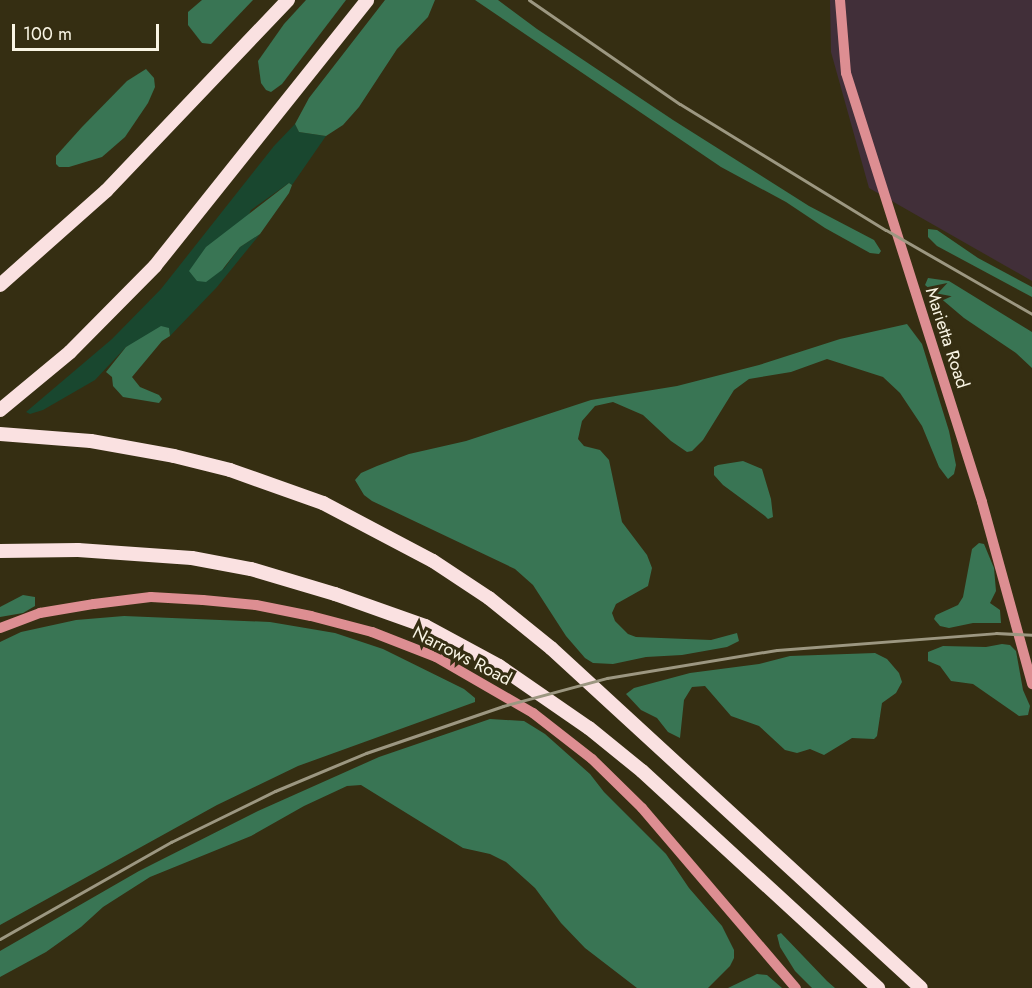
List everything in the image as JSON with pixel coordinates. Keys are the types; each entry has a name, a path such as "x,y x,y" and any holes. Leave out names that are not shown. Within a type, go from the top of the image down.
{"highway":[{"path":"0,285 106,191 288,0"},
{"path":"0,410 99,324 155,266 367,0"},
{"path":"0,434 91,441 174,456 230,470 322,503 433,561 489,598 551,648 921,988"},
{"path":"0,551 78,550 192,558 251,569 335,594 425,626 499,666 589,728 642,771 878,988"}],"street":[{"name":"Marietta Road","path":"840,0 846,73 982,502 1032,684"},
{"name":"Narrows Road","path":"0,628 40,614 94,604 151,597 203,600 256,605 311,616 372,632 436,657 534,713 592,759 642,808 796,988"}],"shaded area":[{"path":"830,0 1032,0 1032,281 869,188 831,52"}],"green space":[{"path":"202,0 253,0 211,44 202,43 188,25 188,12"},
{"path":"306,0 346,0 282,84 271,92 266,90 261,83 258,61 284,24"},
{"path":"385,0 435,0 428,17 397,49 359,107 343,125 326,136 299,132 295,124 309,98"},
{"path":"475,0 498,0 537,29 673,120 809,206 874,240 881,251 879,254 870,253 825,228 786,202 721,167"},
{"path":"146,69 154,78 155,87 148,103 125,137 102,157 69,167 59,167 56,164 56,156 127,81"},
{"path":"295,124 299,132 326,136 292,185 289,183 251,210 223,270 240,247 260,234 217,287 170,336 169,328 126,347 95,380 43,410 30,414 26,412 112,339 161,289 274,146"},
{"path":"289,183 292,185 289,193 260,234 240,247 222,270 206,282 197,281 189,271 206,247"},
{"path":"928,229 937,230 978,258 1032,287 1032,297 937,246 928,237"},
{"path":"928,278 949,281 1032,332 1032,368 1016,353 964,318 925,285"},
{"path":"907,324 922,344 949,431 956,465 954,474 948,479 939,467 922,426 900,393 883,377 827,359 791,372 749,379 734,390 703,440 692,451 687,452 671,441 643,415 613,402 595,406 582,421 578,439 584,446 600,450 609,460 622,522 647,555 652,568 648,586 616,604 612,613 615,621 628,634 636,637 711,640 737,633 739,641 727,647 682,655 646,657 613,664 593,663 585,658 566,636 533,585 515,569 372,501 364,495 355,480 361,473 409,454 466,441 591,400 677,386 759,365 840,339"},
{"path":"161,326 169,328 170,336 162,341 132,377 140,387 159,395 162,399 159,403 123,397 113,386 112,377 106,372 126,347"},
{"path":"743,461 762,469 771,499 773,517 768,519 723,485 714,475 714,467 718,465"},
{"path":"979,543 984,544 994,568 996,591 990,603 1000,610 1001,623 973,623 949,628 940,626 934,619 936,615 958,605 963,597 972,549"},
{"path":"23,595 35,597 35,606 23,613 0,617 0,607"},
{"path":"124,616 270,622 335,633 383,649 464,689 475,698 475,702 298,766 217,805 0,925 0,642 21,632 76,620"},
{"path":"1010,645 1016,651 1023,690 1030,706 1028,715 1019,716 973,684 951,681 940,666 928,661 928,652 943,646 986,647"},
{"path":"875,653 887,659 899,673 902,682 896,693 882,703 877,736 874,739 852,738 824,755 810,749 797,753 785,750 759,726 731,716 705,686 692,687 684,700 680,738 668,732 657,718 641,710 626,694 634,688 690,673 759,664 790,656"},
{"path":"490,719 524,721 545,734 590,774 604,792 666,854 689,888 722,926 734,950 734,958 730,966 708,988 637,988 585,948 561,923 535,888 506,862 490,854 463,848 361,785 347,786 304,806 251,836 150,877 103,907 81,927 46,952 0,977 0,951 139,871 258,811 379,757"},
{"path":"781,933 835,988 812,988 795,971 780,947 777,935"},
{"path":"757,974 767,975 782,988 728,988"}],"railway":[{"path":"529,0 680,104 886,230 1032,314"},
{"path":"0,939 171,842 275,791 366,753 503,706 607,678 777,650 996,633 1032,635"}]}
